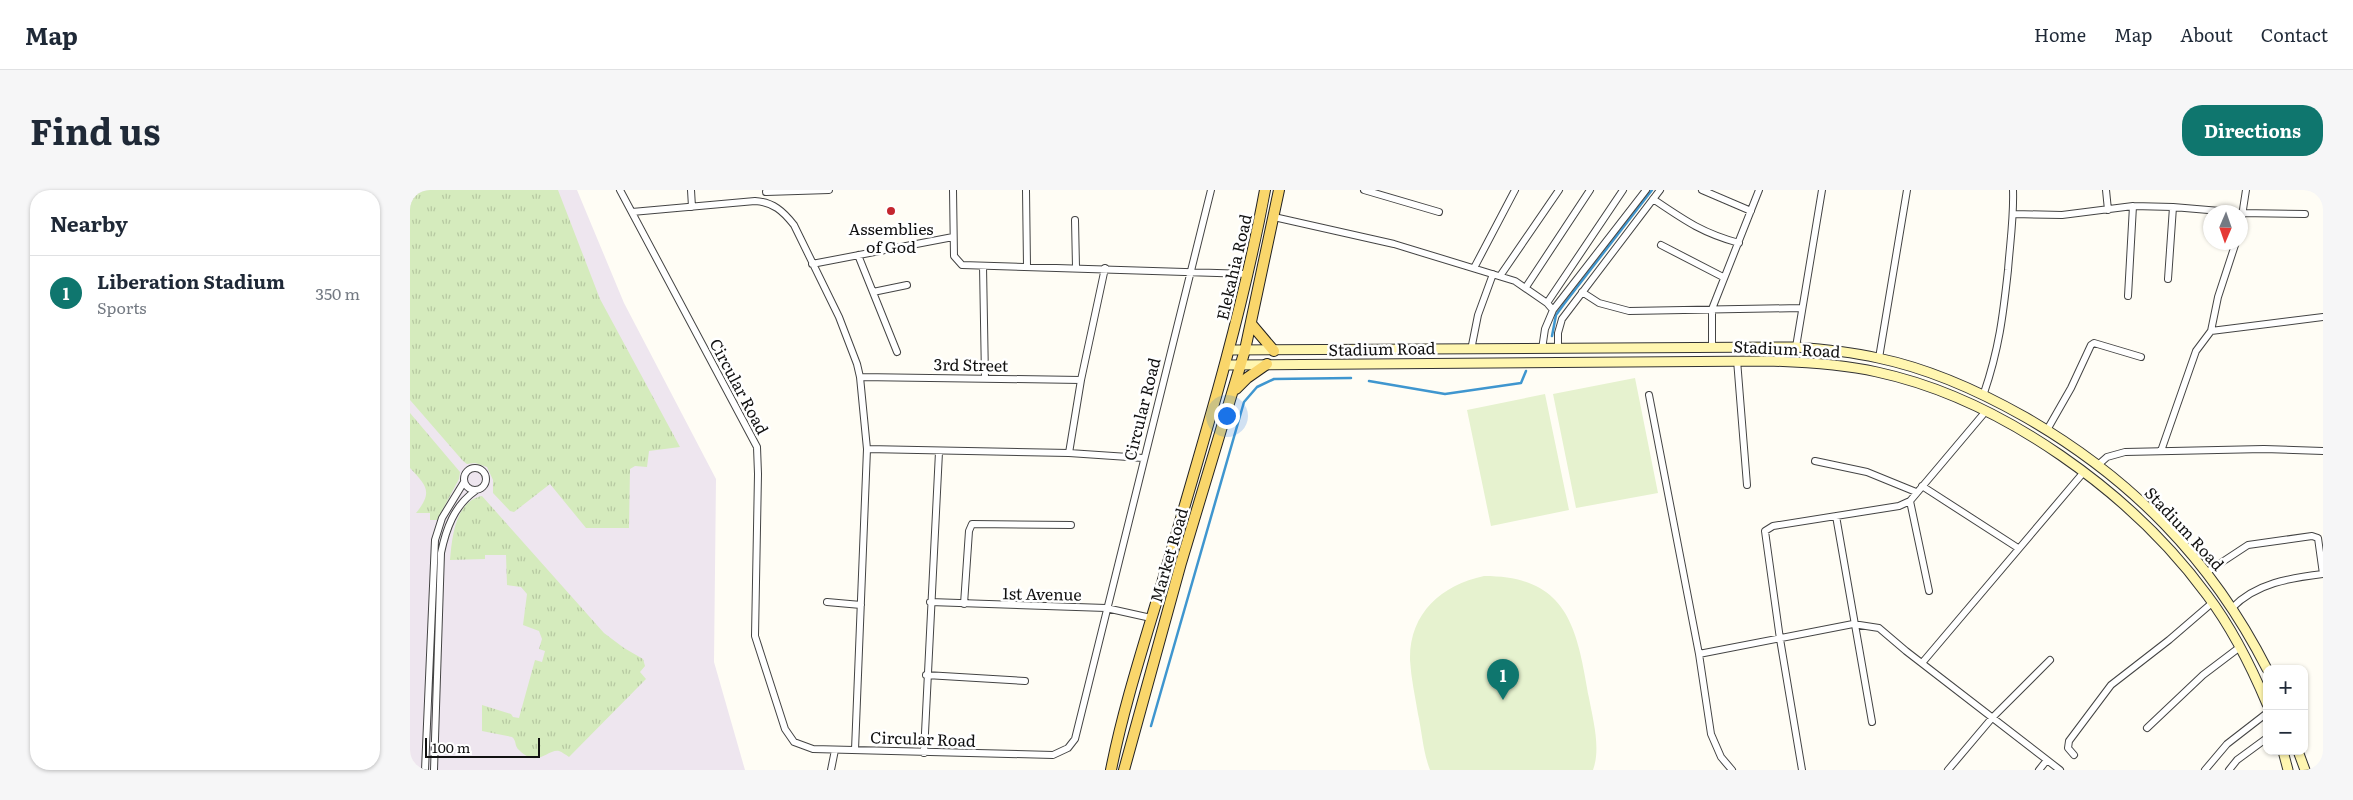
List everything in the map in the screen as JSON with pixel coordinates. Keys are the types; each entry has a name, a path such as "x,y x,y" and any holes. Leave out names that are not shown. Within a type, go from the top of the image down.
{"main road":[{"name":"Elekahia Road","path":"1229,350 1249,274 1265,190"},
{"name":"Elekahia Road","path":"1245,350 1252,325 1279,190"},
{"path":"1252,325 1274,351"},
{"name":"Stadium Road","path":"1229,350 1542,350 1796,347 1843,351 1879,358 1942,376 1984,393 2047,430 2098,465 2152,510 2207,572 2232,608 2265,665"},
{"name":"Market Road","path":"1112,768 1152,618 1229,350"},
{"name":"Market Road","path":"1124,770 1181,563 1234,392 1245,350"},
{"name":"Stadium Road","path":"1225,365 1737,360 1811,362 1879,372 1936,390 1986,411 2034,439 2083,473 2120,502 2167,547 2212,603 2240,647 2263,696"},
{"path":"1234,392 1247,378 1267,364"},
{"path":"1936,390 1942,376"},
{"path":"2284,755 2288,770"},
{"path":"2299,755 2305,770"}],"street":[{"name":"Circular Road","path":"620,190 757,447 755,636 785,729 794,742 801,746 835,750 1053,755 1062,753 1075,739 1143,458 1211,190"},
{"path":"691,190 692,207"},
{"path":"762,202 766,191 829,190"},
{"path":"953,190 954,256 958,262 967,266 1076,267 1249,274"},
{"path":"1026,190 1027,266"},
{"path":"1364,190 1438,212"},
{"path":"1474,268 1515,190"},
{"path":"1471,350 1473,331 1497,275 1559,190"},
{"path":"1526,287 1590,190"},
{"path":"1547,303 1622,190"},
{"path":"1542,350 1545,329 1553,310 1646,190"},
{"path":"1558,349 1560,325 1582,292 1660,190"},
{"path":"1702,190 1751,211"},
{"path":"1712,348 1712,308 1759,190"},
{"path":"1796,347 1822,190"},
{"path":"1879,358 1907,190"},
{"path":"1984,393 1997,354 2003,321 2014,214 2013,190"},
{"path":"2106,190 2108,210"},
{"path":"2243,205 2246,190"},
{"path":"1653,199 1693,227 1712,236 1739,243"},
{"path":"632,212 762,202 774,206 787,216 794,225 838,317 857,364 860,377 867,449 855,750"},
{"path":"2014,214 2062,215 2132,206 2203,210"},
{"path":"2128,296 2132,206"},
{"path":"2168,279 2173,207"},
{"path":"2248,213 2306,214"},
{"path":"1274,217 1394,244 1497,275 1526,287 1553,310"},
{"path":"1075,220 1076,267"},
{"path":"812,264 953,237"},
{"path":"1661,244 1723,277"},
{"path":"2161,451 2196,351 2211,331 2218,297 2233,250"},
{"path":"858,255 897,352"},
{"path":"983,266 985,378"},
{"path":"1069,453 1081,380 1105,268"},
{"path":"873,292 907,285"},
{"path":"1582,292 1599,303 1629,311 1712,308 1802,308"},
{"path":"2211,331 2323,317"},
{"path":"2047,430 2094,343 2141,357"},
{"path":"1737,360 1747,485"},
{"name":"3rd Street","path":"860,377 1081,380"},
{"path":"1649,395 1699,654 1711,734 1720,758 1732,770"},
{"path":"1802,770 1780,639 1765,531 1773,526 1899,506 1910,501 1986,411"},
{"path":"867,449 939,452 1069,453 1143,458"},
{"path":"2098,465 2114,454 2161,451 2264,449 2323,451"},
{"path":"924,753 926,675 939,452"},
{"path":"1815,461 1867,472 1916,492"},
{"path":"476,468 482,470 486,475 485,485 481,490 468,489 464,482 463,477 469,470 476,468"},
{"path":"1922,663 2083,473"},
{"path":"425,770 435,540 442,518 464,482"},
{"path":"1922,486 2018,548"},
{"path":"434,770 441,553 446,532 456,510 475,491"},
{"path":"1910,501 1929,591"},
{"path":"1836,516 1872,722"},
{"path":"964,604 969,531 972,524 1070,525"},
{"path":"2207,572 2248,545 2258,542 2312,536 2318,538 2323,574 2289,578 2274,582 2243,597 2232,608"},
{"path":"827,602 861,605"},
{"name":"1st Avenue","path":"930,602 1106,608 1152,618"},
{"path":"2074,755 2068,748 2069,741 2111,685 2169,640 2212,603"},
{"path":"1699,654 1854,624 1879,628 2060,770"},
{"path":"2147,728 2203,675 2240,647"},
{"path":"1948,770 1992,718 2050,660"},
{"path":"926,675 1025,681"},
{"path":"2205,770 2227,744 2263,716"},
{"path":"2228,770 2237,760 2263,741"},
{"path":"831,770 835,750"},
{"path":"2039,770 2047,760"}],"shaded area":[{"path":"410,190 577,190 624,303 716,479 714,662 745,770 410,770"}],"green space":[{"path":"410,190 558,190 600,299 680,447 649,451 647,467 635,466 630,469 629,528 586,528 550,484 514,512 510,511 493,493 493,480 487,467 475,463 467,464 463,461 410,400"},
{"path":"1635,378 1658,493 1576,508 1553,394"},
{"path":"1545,394 1569,510 1491,526 1467,410"},
{"path":"410,413 460,472 459,479 437,520 430,520 430,513 416,513 425,500 426,489 410,468"},
{"path":"482,496 604,633 643,659 645,666 640,672 646,679 569,757 559,751 555,751 542,757 532,758 517,748 512,737 482,731 482,705 519,718 535,660 542,662 545,651 539,649 542,639 539,631 523,625 527,594 521,587 507,585 506,555 485,555 485,559 450,560 454,531 461,513 473,499"},
{"path":"1484,576 1512,578 1535,585 1551,596 1564,611 1573,629 1585,673 1596,743 1593,770 1430,770 1424,749 1410,660 1411,644 1415,629 1430,604 1441,594 1468,580"}],"waterway":[{"path":"1552,336 1556,315 1652,190"},
{"path":"1369,381 1445,394 1521,383 1526,371"},
{"path":"1151,726 1244,402 1257,387 1274,379 1351,378"}],"place":[{"name":"Assemblies of God","path":"891,211"},
{"name":"Liberation Stadium","path":"1503,700"}]}
